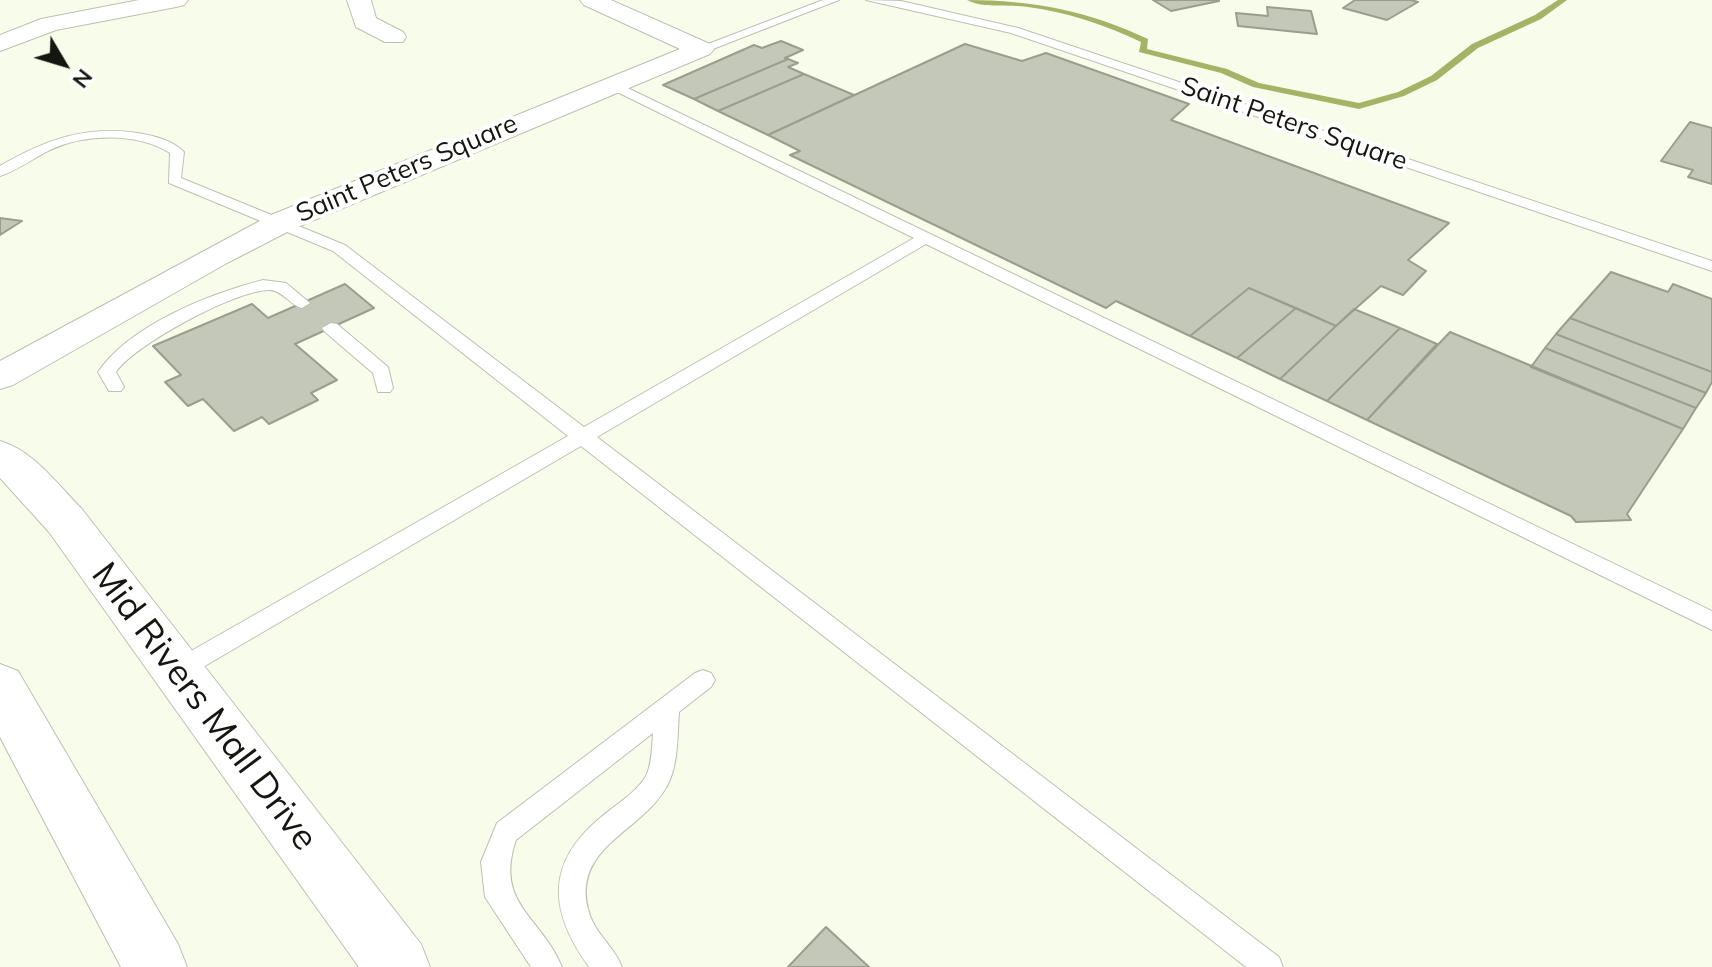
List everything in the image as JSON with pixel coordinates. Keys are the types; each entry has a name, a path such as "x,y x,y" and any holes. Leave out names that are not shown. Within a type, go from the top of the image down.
{"main road":[{"name":"Mid Rivers Mall Drive","path":"0,456 15,467 65,520 398,967"},
{"path":"0,686 155,967"}],"street":[{"path":"0,44 50,24 176,0"},
{"path":"359,0 365,22 377,31 394,37"},
{"path":"592,0 701,49"},
{"path":"50,24 66,1"},
{"path":"0,19 50,24"},
{"name":"Saint Peters Square","path":"0,377 215,256 282,222 701,49"}],"lane":[{"name":"Saint Peters Square","path":"701,49 833,0"},
{"name":"Saint Peters Square","path":"872,0 1014,30 1712,266"},
{"path":"611,84 1710,615"},
{"path":"0,172 46,145 67,137 100,132 162,141 177,152 174,180 339,248 1269,967"},
{"path":"178,670 926,238"},
{"path":"115,387 107,372 116,358 144,337 249,287 278,285 302,303"},
{"path":"331,328 382,371 384,388"},
{"path":"548,967 499,897 495,862 506,832 703,680"},
{"path":"608,967 588,944 570,907 572,878 585,851 659,780 667,709"}],"building":[{"path":"1153,0 1217,0 1219,1 1171,11"},
{"path":"1355,0 1418,2 1387,20 1343,8"},
{"path":"1267,7 1311,11 1317,34 1238,26 1236,13 1268,16"},
{"path":"781,41 803,50 694,99 663,85 754,45 762,48"},
{"path":"965,44 1022,61 1046,53 1189,104 1171,120 1449,223 1408,260 1426,271 1403,295 1381,286 1336,326 1249,288 1190,336 1116,301 1106,308 790,155 800,151 768,135"},
{"path":"788,59 798,63 788,67 804,74 718,111 694,99"},
{"path":"804,74 854,95 768,135 718,111"},
{"path":"1690,122 1712,128 1712,184 1688,177 1693,170 1661,161"},
{"path":"0,218 22,221 0,235"},
{"path":"1611,272 1668,292 1673,284 1712,299 1712,372 1570,318"},
{"path":"345,284 374,308 295,344 337,380 311,393 318,400 269,424 262,417 234,431 203,399 188,406 165,382 181,375 153,346 252,304 268,318"},
{"path":"1249,288 1296,308 1237,358 1190,336"},
{"path":"1296,308 1336,326 1280,379 1237,358"},
{"path":"1354,309 1400,328 1327,401 1280,379"},
{"path":"1570,318 1712,372 1712,382 1706,393 1556,334"},
{"path":"1400,328 1437,344 1367,420 1327,401"},
{"path":"1450,332 1683,429 1627,514 1631,520 1576,522 1571,516 1367,420"},
{"path":"1556,334 1706,393 1696,408 1545,348"},
{"path":"1545,348 1696,408 1683,429 1531,367"},
{"path":"826,927 869,967 788,967"}],"waterway":[{"path":"971,0 1030,5 1064,12 1131,34 1145,41 1142,50 1224,71 1256,85 1359,106 1401,94 1434,78 1475,46 1538,17 1563,0"}]}
